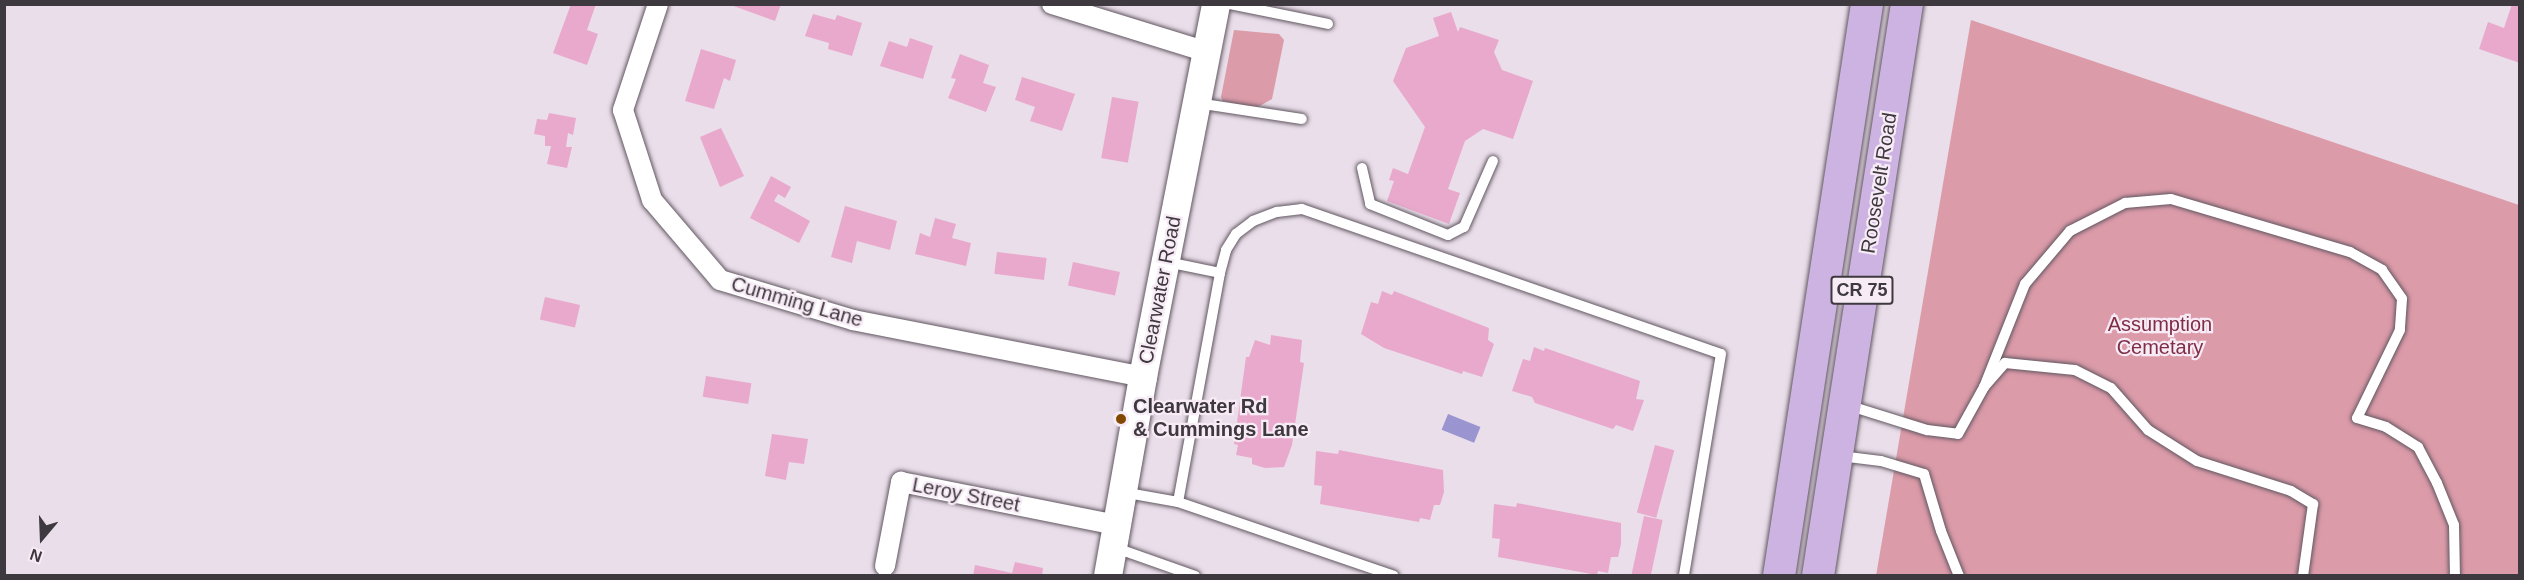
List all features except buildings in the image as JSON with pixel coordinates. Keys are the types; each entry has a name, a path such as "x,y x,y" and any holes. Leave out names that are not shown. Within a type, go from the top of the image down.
{"main road":[{"name":"Roosevelt Road","path":"1779,576 1867,4"},
{"name":"Roosevelt Road","path":"1818,576 1907,4"}],"street":[{"name":"Cumming Lane","path":"658,4 623,110 652,200 720,280 853,320 1143,377"},
{"path":"1052,4 1207,52"},
{"name":"Clearwater Road","path":"1108,576 1143,377 1216,4"},
{"name":"Leroy Street","path":"885,566 901,482 1114,536"}],"lane":[{"path":"1230,4 1328,24"},
{"path":"1197,103 1302,119"},
{"path":"1362,168 1370,204 1448,235 1464,227 1492,161"},
{"path":"1845,404 1927,430 1958,434 1984,387 2025,284 2070,231 2125,203 2171,199 2350,252 2382,270 2402,299 2400,330 2357,418 2386,427 2418,447 2438,483 2454,525 2455,576"},
{"path":"1178,502 1226,250 1236,234 1253,220 1277,212 1302,209 1721,354 1684,576"},
{"path":"1166,262 1220,273"},
{"path":"1984,387 2005,363 2075,370 2111,388 2148,430 2198,461 2291,491 2313,504 2303,576"},
{"path":"1837,455 1881,461 1924,474 1941,531 1959,576"},
{"path":"1122,492 1178,502 1394,576"},
{"path":"1114,536 1195,576"}],"green space":[{"name":"Assumption Cemetary","path":"1971,20 2519,205 2519,575 1876,576"},
{"path":"1234,30 1279,34 1284,40 1272,99 1256,108 1223,101 1221,97"}],"shaded area":[{"path":"1448,414 1480,427 1474,443 1442,430"}],"place":[{"name":"Clearwater Rd & Cummings Lane","path":"1121,419"}]}
